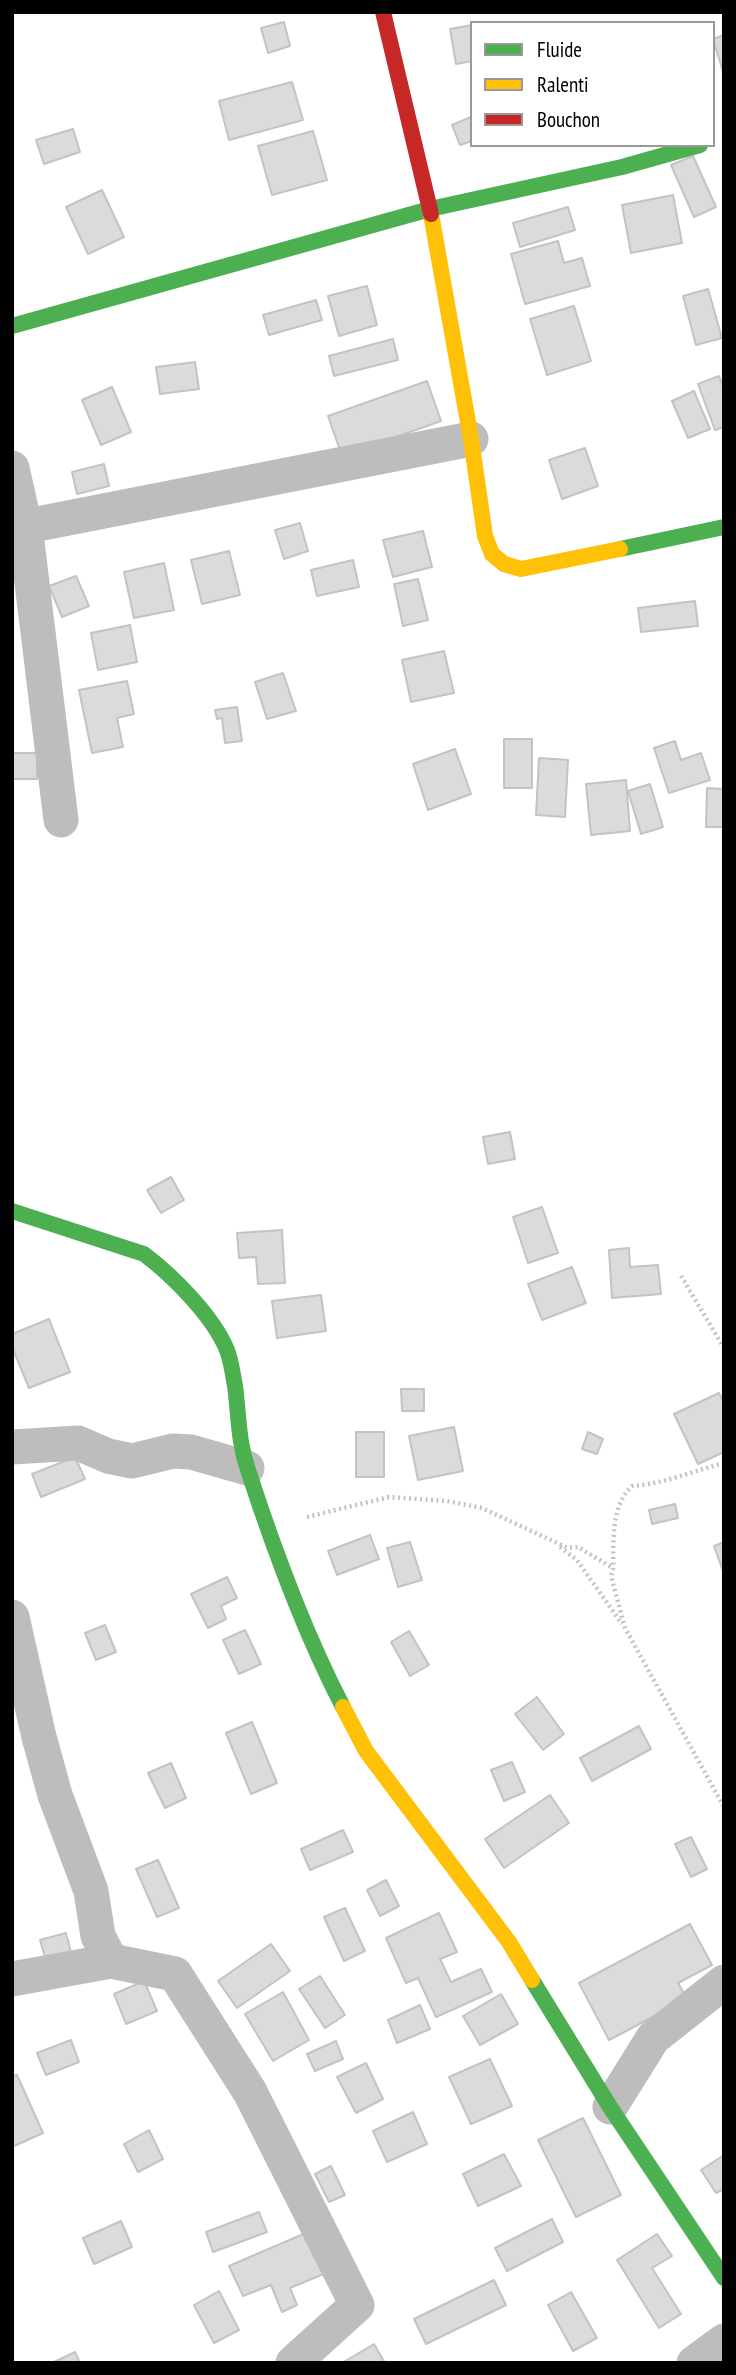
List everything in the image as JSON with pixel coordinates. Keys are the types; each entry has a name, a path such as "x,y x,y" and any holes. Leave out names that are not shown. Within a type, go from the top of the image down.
{"street":[{"path":"383,12 430,209 471,439 485,536 492,554 504,564 521,569 724,527"},
{"path":"12,326 430,209 622,167 693,147"},
{"path":"19,528 471,439"},
{"path":"12,468 61,820"},
{"path":"12,1211 144,1254 161,1267 207,1317 227,1350 235,1386 238,1433 247,1468 298,1606 366,1751 509,1942 610,2107 724,2278"},
{"path":"12,1447 78,1443 108,1456 132,1461 173,1451 191,1452 247,1468"},
{"path":"12,1616 52,1783 91,1891 98,1936 111,1961"},
{"path":"12,1979 111,1961 175,1974 250,2092 357,2305 293,2363"},
{"path":"610,2107 653,2038 724,1982"},
{"path":"694,2363 724,2341"}],"path":[{"path":"681,1276 724,1348"},
{"path":"625,1628 611,1576 615,1521 623,1494 632,1486 654,1484 724,1463"},
{"path":"269,1526 389,1497 447,1501 482,1508 568,1548 578,1547 613,1569"},
{"path":"549,1538 577,1560 625,1628 724,1807"}],"building":[{"path":"284,22 290,46 268,53 261,28"},
{"path":"470,25 470,61 456,64 450,29"},
{"path":"724,35 724,75 715,46 715,38"},
{"path":"292,82 303,120 229,140 219,101"},
{"path":"470,117 470,142 460,145 452,125"},
{"path":"73,129 80,152 44,164 36,140"},
{"path":"313,131 327,180 272,195 258,146"},
{"path":"693,156 716,207 694,217 671,165"},
{"path":"102,190 124,237 88,254 66,207"},
{"path":"673,195 682,243 631,253 622,205"},
{"path":"568,207 575,230 520,247 513,223"},
{"path":"558,241 564,263 582,258 590,286 525,304 511,254"},
{"path":"367,286 377,325 339,336 328,296"},
{"path":"708,289 722,338 696,345 683,296"},
{"path":"316,300 322,320 269,335 263,315"},
{"path":"574,306 591,361 547,375 530,319"},
{"path":"393,339 398,360 334,376 329,356"},
{"path":"195,362 199,389 160,394 156,367"},
{"path":"719,376 724,389 724,427 715,430 698,384"},
{"path":"427,381 441,421 342,456 328,416"},
{"path":"112,387 131,432 101,445 82,400"},
{"path":"694,391 710,429 688,438 672,401"},
{"path":"585,448 598,486 562,499 549,460"},
{"path":"104,464 109,486 77,494 72,472"},
{"path":"300,523 308,551 284,559 275,530"},
{"path":"423,531 432,567 393,577 383,540"},
{"path":"229,551 240,595 202,604 191,560"},
{"path":"353,560 359,587 317,596 311,570"},
{"path":"164,563 174,610 134,618 124,572"},
{"path":"76,576 89,606 62,617 49,586"},
{"path":"418,579 428,620 403,626 394,584"},
{"path":"695,601 698,626 641,632 638,608"},
{"path":"130,625 137,662 98,670 91,633"},
{"path":"444,651 454,693 411,702 402,660"},
{"path":"283,673 296,711 267,719 255,682"},
{"path":"127,681 134,714 117,718 123,747 92,753 79,690"},
{"path":"237,707 242,741 225,743 222,718 217,719 215,710"},
{"path":"504,739 532,739 532,788 504,788"},
{"path":"675,741 681,760 701,753 710,780 669,793 654,748"},
{"path":"455,749 471,794 428,810 413,764"},
{"path":"12,753 37,753 37,779 12,779"},
{"path":"539,758 568,760 565,817 536,815"},
{"path":"626,780 630,831 591,835 586,784"},
{"path":"650,784 663,827 641,834 628,791"},
{"path":"707,788 724,789 724,827 706,827"},
{"path":"510,1132 515,1159 488,1164 483,1137"},
{"path":"171,1177 184,1200 161,1213 147,1190"},
{"path":"542,1207 558,1253 528,1263 513,1217"},
{"path":"282,1230 285,1283 258,1284 256,1257 239,1258 237,1233"},
{"path":"629,1248 630,1267 658,1265 661,1294 612,1298 609,1250"},
{"path":"572,1267 586,1303 542,1320 528,1284"},
{"path":"321,1295 326,1331 277,1338 272,1301"},
{"path":"49,1319 70,1372 29,1388 12,1347 12,1334"},
{"path":"401,1389 424,1389 424,1411 402,1411"},
{"path":"719,1393 724,1403 724,1452 698,1464 674,1414"},
{"path":"454,1427 463,1471 418,1480 409,1436"},
{"path":"356,1432 384,1432 384,1477 356,1477"},
{"path":"588,1432 603,1439 597,1454 582,1449"},
{"path":"75,1457 85,1479 41,1497 32,1474"},
{"path":"675,1504 678,1518 652,1524 649,1510"},
{"path":"370,1535 379,1559 337,1575 328,1551"},
{"path":"410,1542 422,1580 398,1587 387,1548"},
{"path":"724,1542 724,1574 714,1546"},
{"path":"227,1577 237,1598 221,1606 226,1619 208,1628 191,1594"},
{"path":"105,1625 116,1652 96,1660 85,1633"},
{"path":"245,1630 261,1664 239,1674 223,1640"},
{"path":"409,1631 429,1665 410,1676 391,1642"},
{"path":"537,1697 564,1734 543,1750 515,1714"},
{"path":"252,1722 277,1783 251,1794 226,1733"},
{"path":"639,1726 651,1749 592,1781 580,1758"},
{"path":"512,1762 525,1792 504,1801 491,1770"},
{"path":"171,1763 186,1798 165,1808 148,1773"},
{"path":"550,1795 569,1823 504,1868 485,1839"},
{"path":"343,1830 353,1852 310,1870 301,1849"},
{"path":"691,1837 707,1869 691,1877 675,1844"},
{"path":"158,1860 179,1908 157,1917 136,1869"},
{"path":"386,1880 399,1906 380,1916 367,1890"},
{"path":"345,1908 365,1951 344,1961 324,1917"},
{"path":"439,1913 457,1952 440,1959 451,1982 481,1969 492,1992 436,2017 418,1978 406,1983 386,1938"},
{"path":"690,1924 712,1965 678,1983 687,1999 609,2040 579,1983"},
{"path":"66,1933 73,1960 48,1967 40,1940"},
{"path":"271,1944 290,1971 237,2008 218,1981"},
{"path":"320,1976 345,2015 325,2028 299,1989"},
{"path":"144,1981 157,2011 126,2024 114,1994"},
{"path":"283,1992 309,2040 273,2061 245,2014"},
{"path":"501,1994 518,2024 480,2045 463,2016"},
{"path":"420,2005 430,2029 397,2043 388,2020"},
{"path":"71,2040 79,2062 46,2075 37,2053"},
{"path":"336,2041 343,2059 315,2071 307,2054"},
{"path":"490,2059 512,2106 471,2124 449,2077"},
{"path":"366,2063 383,2099 356,2113 337,2077"},
{"path":"17,2075 43,2133 12,2147 12,2076"},
{"path":"413,2112 427,2144 387,2162 373,2131"},
{"path":"583,2118 621,2195 576,2217 538,2140"},
{"path":"149,2130 163,2159 138,2172 124,2144"},
{"path":"504,2154 521,2186 478,2206 463,2174"},
{"path":"724,2155 724,2189 716,2193 701,2170"},
{"path":"331,2166 345,2195 329,2202 315,2174"},
{"path":"259,2212 267,2232 213,2252 206,2232"},
{"path":"552,2219 563,2242 507,2271 495,2248"},
{"path":"121,2221 132,2247 94,2264 83,2238"},
{"path":"308,2232 326,2273 290,2288 297,2305 282,2312 271,2285 243,2296 229,2266"},
{"path":"657,2234 672,2256 652,2268 681,2314 659,2328 617,2260"},
{"path":"494,2280 506,2305 426,2344 414,2319"},
{"path":"219,2291 239,2330 214,2343 194,2305"},
{"path":"571,2292 597,2338 573,2351 548,2305"},
{"path":"374,2344 385,2363 342,2363"},
{"path":"75,2352 80,2363 54,2363 54,2362"}],"traffic: fast":[{"path":"12,326 430,209 622,167 693,147"},
{"path":"620,549 724,527"},
{"path":"12,1211 144,1254 179,1285 202,1310 221,1337 230,1358 242,1449 248,1470 303,1620 343,1707"},
{"path":"532,1980 610,2107 724,2278"}],"traffic: slow":[{"path":"431,214 471,439 485,536 492,554 504,564 521,569 620,549"},
{"path":"343,1707 366,1751 509,1942 532,1980"}],"traffic: jam":[{"path":"383,12 431,214"}]}
